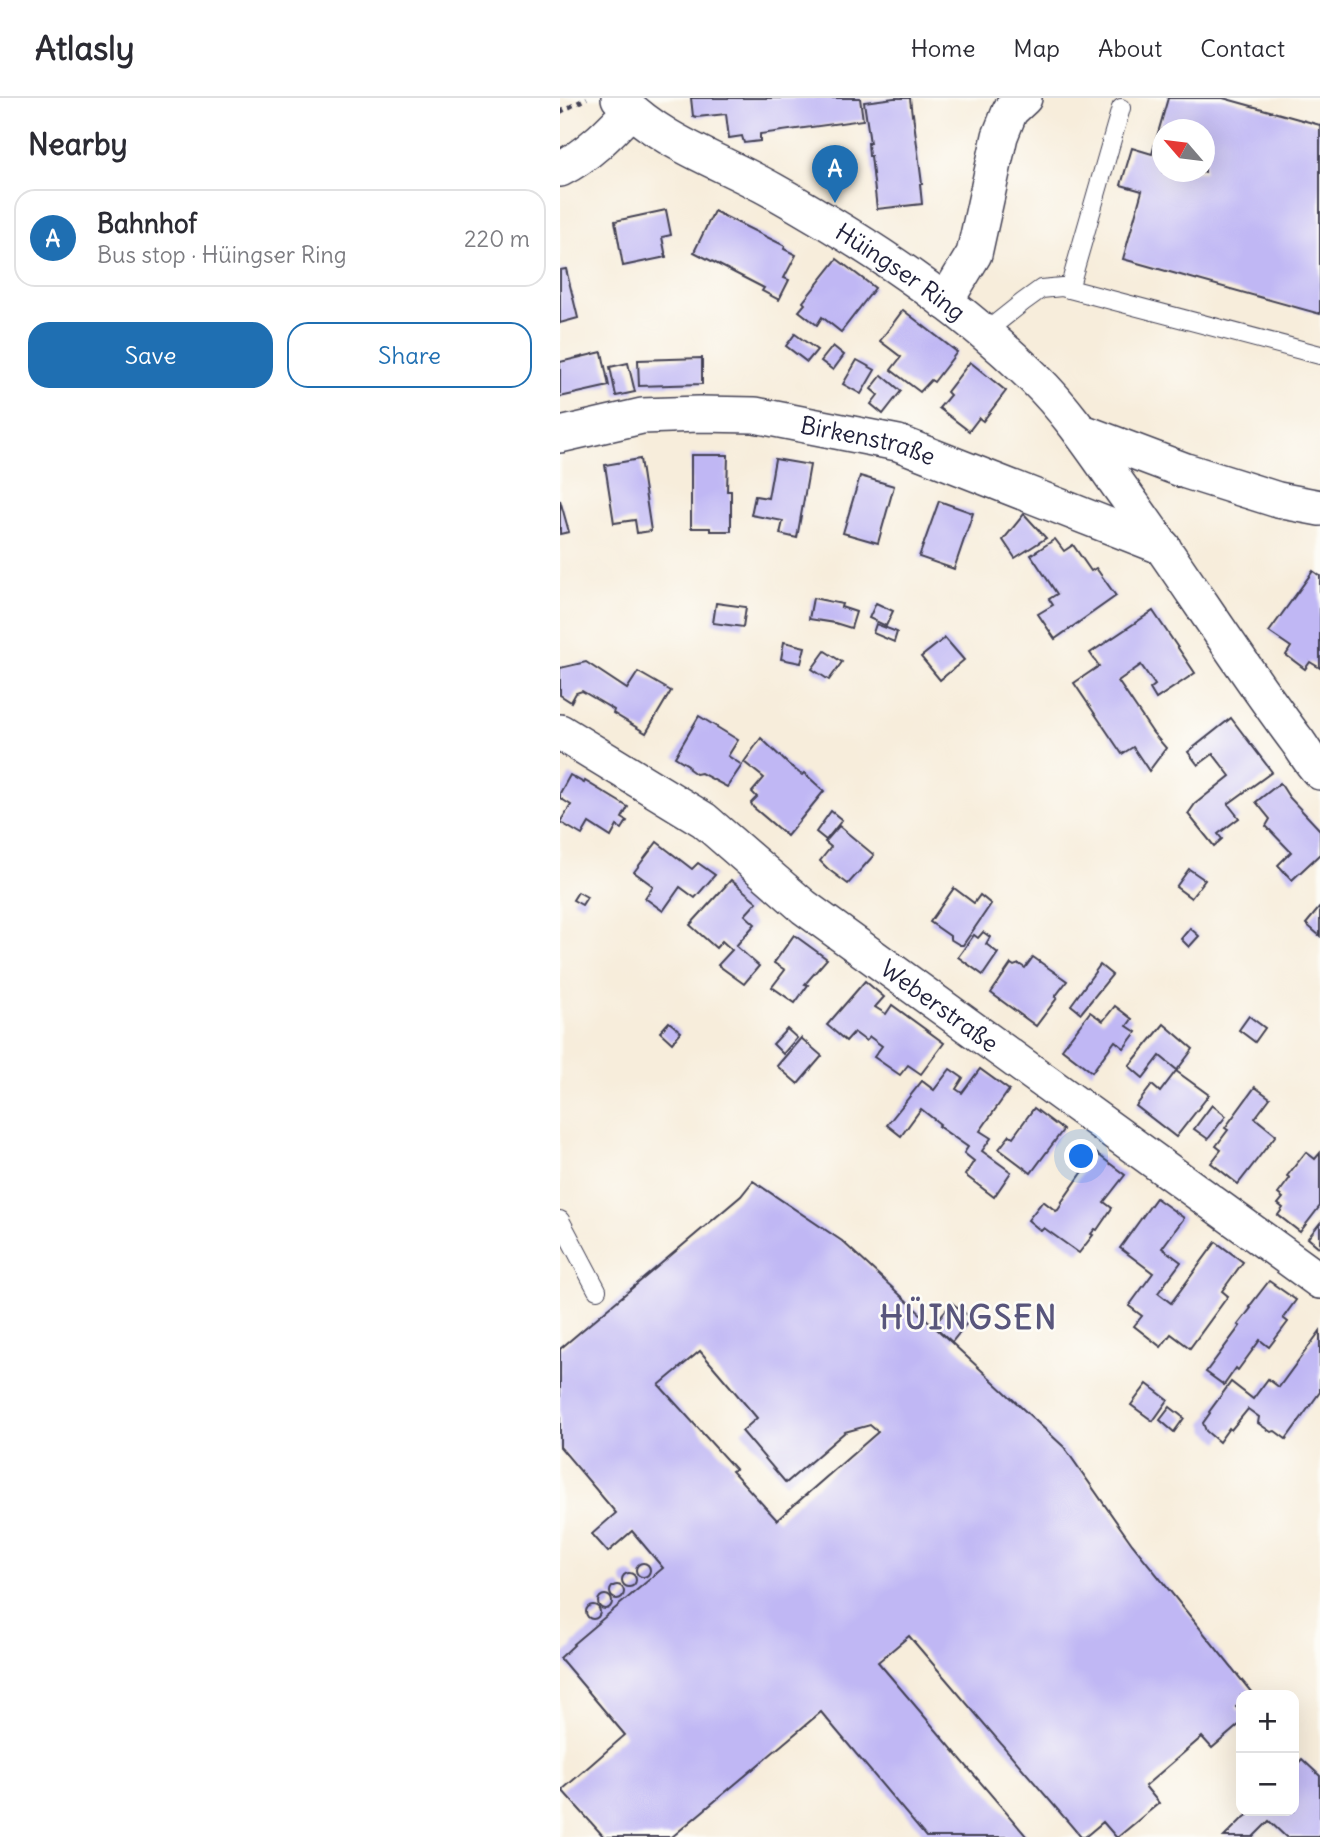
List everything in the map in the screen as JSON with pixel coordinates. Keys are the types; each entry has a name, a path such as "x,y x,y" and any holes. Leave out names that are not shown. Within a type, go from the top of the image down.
{"street":[{"path":"945,302 974,254 1000,136 1010,111 1024,98"},
{"name":"Hüingser Ring","path":"560,169 575,162 603,140 624,104 669,137 769,188 825,221 890,262 945,302 1035,379 1080,431 1320,772"},
{"name":"Birkenstraße","path":"560,435 642,416 755,415 898,443 1163,547"},
{"name":"Hüingser Ring","path":"1080,431 1186,471 1278,500 1320,508"},
{"name":"Weberstraße","path":"560,732 704,820 804,907 1320,1281"}],"lane":[{"path":"1069,289 1121,108"},
{"path":"984,333 1041,289 1062,287 1320,355"},
{"path":"560,1220 597,1290"}],"path":[{"path":"560,112 588,98"}],"building":[{"path":"691,98 860,98 863,120 760,134 760,141 744,143 742,136 729,138 726,114 693,116"},
{"path":"910,98 922,184 922,204 877,209 864,102"},
{"path":"1168,98 1223,98 1320,125 1320,314 1123,259 1142,191 1121,185 1132,148 1152,154 1152,182 1215,182 1215,119 1162,119"},
{"path":"666,210 671,235 662,237 666,257 623,266 615,221"},
{"path":"714,211 785,246 784,249 796,255 784,278 789,280 779,300 762,291 764,288 694,252"},
{"path":"837,259 875,288 841,332 822,317 817,325 799,311"},
{"path":"566,269 578,318 560,323 560,270"},
{"path":"903,310 957,352 934,382 931,380 920,392 891,370 901,357 880,341"},
{"path":"795,334 817,350 807,362 786,346"},
{"path":"833,346 844,355 833,370 821,361"},
{"path":"602,352 609,386 560,397 560,362"},
{"path":"702,358 702,384 639,386 638,360"},
{"path":"857,360 875,370 861,394 843,384"},
{"path":"970,362 1006,391 983,421 979,418 969,431 939,408 950,395 947,392"},
{"path":"628,363 635,392 616,396 610,367"},
{"path":"882,375 901,391 883,414 871,404 878,395 871,389"},
{"path":"691,455 728,455 727,491 731,491 731,531 691,528"},
{"path":"640,459 651,531 637,533 635,520 614,523 605,465"},
{"path":"775,459 810,465 797,538 780,534 783,521 751,515 755,496 768,498"},
{"path":"860,476 894,486 878,543 843,533"},
{"path":"560,500 569,532 560,534"},
{"path":"939,501 973,513 954,569 919,557"},
{"path":"1024,514 1046,538 1015,558 1003,540"},
{"path":"1055,539 1064,551 1073,545 1091,571 1096,568 1116,596 1055,639 1038,614 1053,605 1049,599 1057,594 1031,555"},
{"path":"1313,571 1320,576 1320,668 1310,662 1305,669 1286,655 1291,647 1269,632"},
{"path":"813,598 842,604 841,607 856,612 851,628 809,619"},
{"path":"716,603 746,607 743,627 713,623"},
{"path":"876,603 893,611 886,626 869,618"},
{"path":"1153,611 1195,673 1156,699 1150,689 1155,685 1141,665 1118,681 1166,748 1149,771 1133,747 1122,754 1074,683 1099,666 1090,653"},
{"path":"876,624 897,632 894,642 873,633"},
{"path":"945,638 964,660 940,680 921,657"},
{"path":"784,642 805,647 801,663 781,659"},
{"path":"825,651 842,662 829,680 812,669"},
{"path":"586,662 627,689 638,672 671,691 646,733 582,691 576,693 571,702 560,695 560,668"},
{"path":"699,716 738,740 728,756 742,765 727,787 701,773 696,774 675,757"},
{"path":"1231,718 1272,772 1228,804 1239,818 1218,834 1222,839 1214,846 1188,814 1195,804 1230,776 1213,754 1198,765 1188,752"},
{"path":"761,738 788,764 802,775 804,773 824,791 787,836 751,803 757,797 752,792 764,778 744,762"},
{"path":"570,775 628,807 622,818 627,821 622,829 617,826 611,837 589,823 582,835 560,822 571,805 560,798"},
{"path":"1280,783 1289,797 1320,830 1320,854 1292,880 1278,865 1291,852 1266,826 1270,819 1256,802"},
{"path":"831,811 842,820 826,840 816,832"},
{"path":"839,826 874,855 848,884 820,861 831,847 825,842"},
{"path":"657,842 692,869 698,863 715,875 695,898 680,887 663,911 645,898 653,886 634,872"},
{"path":"1189,869 1205,880 1191,898 1176,887"},
{"path":"731,880 757,902 745,915 755,924 736,946 759,966 744,984 718,965 732,950 722,941 716,948 690,925"},
{"path":"954,888 974,903 980,895 991,904 963,945 950,939 950,936 930,922"},
{"path":"578,892 587,897 582,905 573,900"},
{"path":"1320,907 1320,936 1306,924"},
{"path":"1190,928 1199,936 1189,947 1181,939"},
{"path":"983,932 990,937 986,944 998,953 983,975 958,957 974,935 978,938"},
{"path":"794,935 827,959 805,984 808,985 795,1003 772,987 785,970 774,963"},
{"path":"1033,957 1067,981 1036,1026 991,993 1011,964 1019,964 1025,968"},
{"path":"1100,965 1112,975 1081,1013 1071,1005"},
{"path":"865,981 884,997 875,1007 886,1014 892,1005 944,1043 921,1074 908,1065 900,1075 874,1057 882,1046 870,1037 866,1041 854,1032 846,1041 827,1025"},
{"path":"1115,1006 1132,1019 1127,1026 1136,1032 1124,1048 1115,1041 1092,1072 1062,1049 1090,1012 1103,1021"},
{"path":"1249,1016 1265,1028 1255,1042 1239,1030"},
{"path":"669,1022 681,1032 672,1043 660,1032"},
{"path":"1164,1024 1193,1049 1177,1070 1160,1056 1143,1078 1129,1066"},
{"path":"787,1029 797,1038 783,1054 773,1044"},
{"path":"801,1038 822,1056 798,1084 777,1066"},
{"path":"950,1069 963,1078 956,1089 962,1093 980,1069 1009,1090 980,1131 991,1138 982,1151 1011,1172 994,1197 965,1175 974,1161 964,1153 968,1147 938,1126 940,1124 921,1109 901,1136 887,1125 922,1081 934,1090"},
{"path":"1176,1071 1209,1095 1176,1137 1136,1106 1152,1085 1160,1092"},
{"path":"1255,1087 1270,1098 1255,1118 1276,1135 1238,1184 1211,1163 1221,1150 1216,1146 1228,1130 1225,1128"},
{"path":"1212,1105 1226,1116 1208,1139 1194,1129"},
{"path":"1034,1108 1063,1130 1031,1173 999,1149 1010,1135 1013,1137"},
{"path":"1306,1152 1315,1159 1320,1153 1320,1206 1300,1232 1278,1215 1283,1208 1278,1204 1283,1198 1278,1194 1290,1178 1287,1176"},
{"path":"1096,1153 1125,1175 1104,1202 1112,1208 1079,1253 1044,1228 1041,1231 1028,1220 1043,1201 1058,1210"},
{"path":"753,1181 842,1241 1064,1447 1132,1544 1250,1690 1236,1690 1236,1727 1212,1748 1202,1737 1145,1786 1159,1803 1118,1837 1103,1822 1085,1837 1081,1837 909,1636 878,1662 1027,1837 926,1837 821,1712 672,1837 604,1837 562,1790 625,1735 560,1658 663,1568 632,1531 608,1552 592,1534 616,1513 560,1447 560,1349 741,1196","holes":["700,1351 757,1418 742,1431 786,1483 845,1432 870,1425 878,1432 777,1520 659,1385"]},
{"path":"1156,1198 1184,1218 1162,1248 1181,1262 1158,1293 1171,1303 1216,1242 1243,1262 1222,1291 1228,1296 1190,1348 1171,1334 1161,1347 1134,1326 1142,1316 1129,1306 1153,1273 1120,1248"},
{"path":"1320,1223 1320,1248 1308,1238"},
{"path":"1269,1281 1296,1300 1283,1318 1288,1322 1269,1347 1260,1340 1224,1385 1206,1372"},
{"path":"952,1303 971,1318 952,1342 933,1325"},
{"path":"1320,1331 1320,1392 1286,1439 1258,1423 1259,1417 1248,1409 1219,1442 1206,1431 1203,1423 1231,1382 1253,1399 1268,1379 1279,1387"},
{"path":"1147,1384 1168,1400 1153,1421 1131,1405"},
{"path":"1170,1407 1184,1418 1174,1432 1160,1420"},
{"path":"643,1563 648,1565 648,1575 643,1577 638,1575 636,1570 638,1565"},
{"path":"629,1573 634,1575 634,1585 629,1587 624,1585 622,1580 624,1575"},
{"path":"617,1585 622,1587 622,1597 617,1599 612,1597 610,1592 612,1587"},
{"path":"605,1595 610,1597 610,1607 605,1609 600,1607 598,1602 600,1597"},
{"path":"593,1605 598,1607 598,1617 593,1619 588,1617 586,1612 588,1607"},
{"path":"1302,1759 1320,1776 1320,1837 1286,1837 1269,1821 1253,1837 1224,1837 1246,1816 1299,1816 1299,1762"}],"place":[{"name":"Bahnhof","path":"835,203"}],"district":[{"name":"HÜINGSEN","path":"969,1317"}]}
